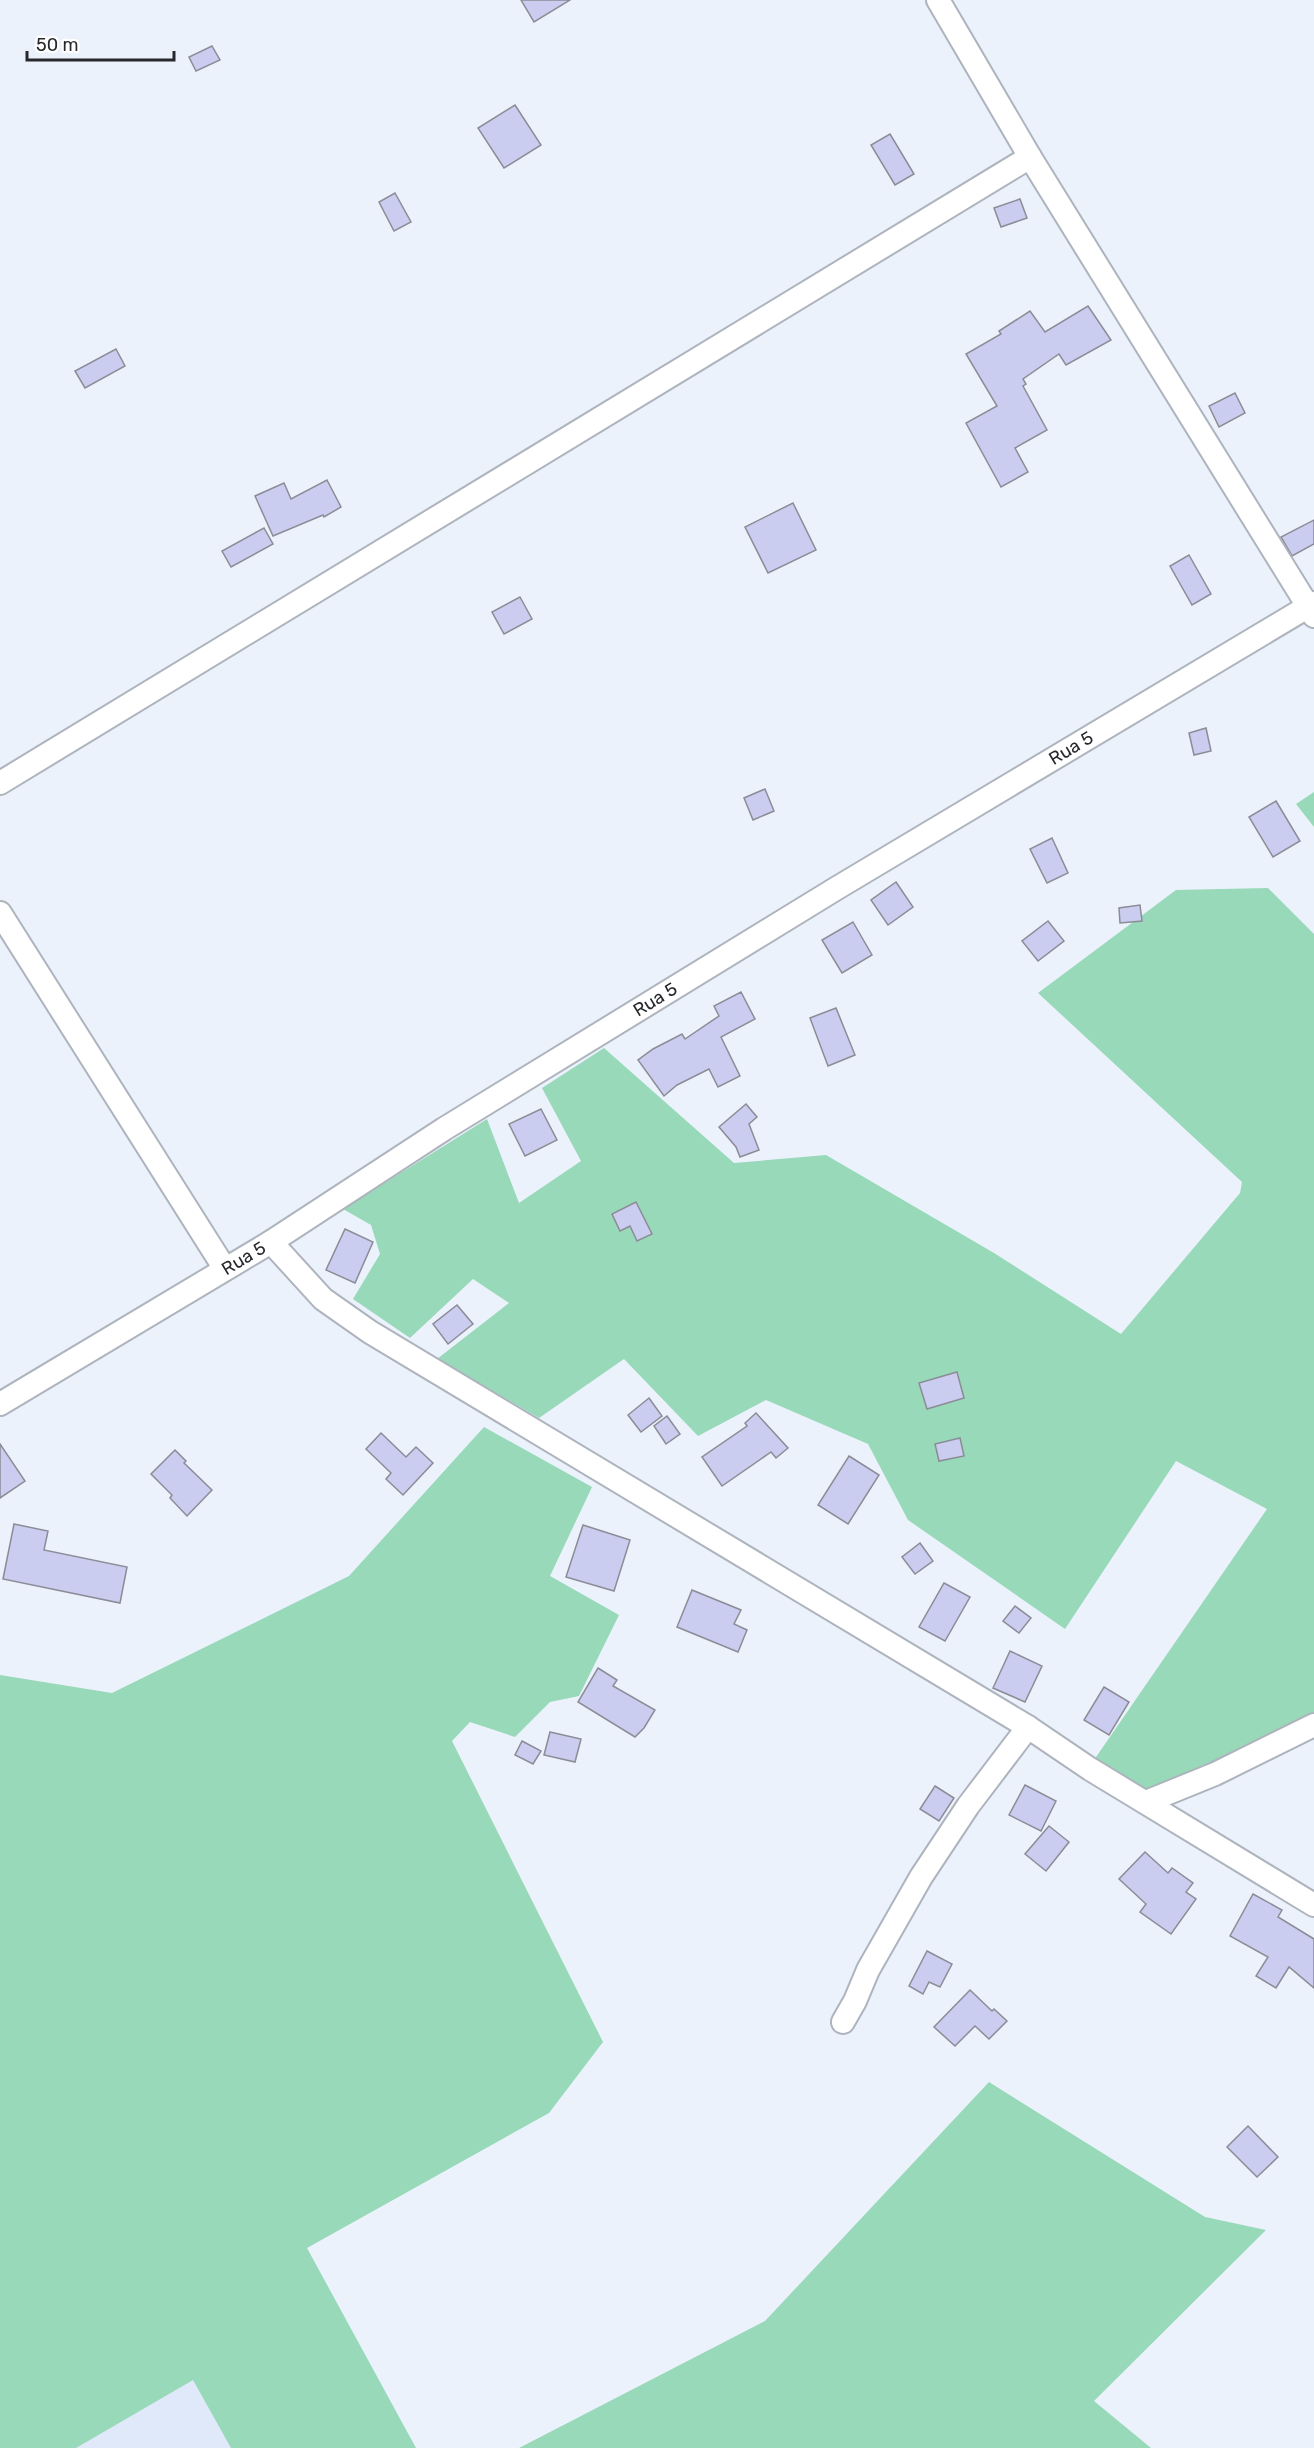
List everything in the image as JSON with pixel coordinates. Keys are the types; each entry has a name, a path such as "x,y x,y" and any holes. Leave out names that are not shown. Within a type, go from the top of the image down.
{"street":[{"path":"938,0 1030,157 1312,609"},
{"path":"0,783 1030,157"},
{"name":"Rua 5","path":"0,1404 271,1242 444,1129 817,900 1312,609"},
{"path":"0,913 225,1269"},
{"path":"271,1242 323,1299 370,1332 1028,1726 1090,1769 1314,1905"},
{"path":"1146,1802 1226,1769 1314,1725"},
{"path":"843,2022 868,1970 921,1877 968,1806 1028,1726"}],"shaded area":[{"path":"293,2297 386,2448 22,2448"}],"green space":[{"path":"1314,792 1314,827 1296,804"},
{"path":"1268,888 1314,934 1314,1717 1153,1792 1094,1760 1267,1509 1176,1461 1065,1629 908,1520 868,1444 766,1400 698,1436 624,1359 539,1418 437,1359 509,1303 473,1279 410,1338 353,1299 380,1254 371,1225 343,1209 487,1119 519,1203 581,1161 542,1088 604,1048 734,1163 826,1155 994,1253 1121,1334 1240,1193 1242,1182 1038,993 1176,890"},
{"path":"484,1427 592,1487 550,1576 619,1615 579,1696 550,1702 515,1737 470,1722 452,1741 603,2042 549,2113 307,2248 416,2448 231,2448 193,2380 76,2448 0,2448 0,1675 112,1693 349,1576"},
{"path":"989,2082 1205,2217 1266,2230 1094,2401 1151,2448 519,2448 765,2321"}],"building":[{"path":"521,0 570,0 534,22"},
{"path":"212,46 220,60 196,71 189,57"},
{"path":"515,105 541,145 504,168 478,128"},
{"path":"890,134 914,174 895,185 871,145"},
{"path":"395,193 411,222 394,231 379,202"},
{"path":"1020,199 1027,218 1001,227 994,208"},
{"path":"1088,306 1111,340 1066,365 1059,354 1023,379 1026,384 1023,386 1047,430 1015,448 1028,472 1001,487 966,423 997,406 966,354 1001,334 999,331 1030,311 1045,332"},
{"path":"116,349 125,366 85,388 75,371"},
{"path":"1235,393 1245,413 1219,427 1209,406"},
{"path":"327,480 341,507 324,517 323,515 273,536 255,496 284,483 291,499"},
{"path":"793,503 816,550 768,573 745,527"},
{"path":"1314,520 1314,544 1292,556 1281,537"},
{"path":"264,528 273,544 231,567 222,551"},
{"path":"1189,555 1211,594 1192,605 1170,566"},
{"path":"520,597 532,619 504,634 492,612"},
{"path":"1206,728 1211,751 1194,755 1189,733"},
{"path":"765,789 774,811 753,820 744,798"},
{"path":"1276,801 1300,841 1273,857 1249,817"},
{"path":"1052,838 1068,873 1047,883 1030,849"},
{"path":"896,882 913,907 888,925 871,900"},
{"path":"1140,905 1142,921 1120,923 1119,908"},
{"path":"1048,921 1064,941 1038,961 1022,941"},
{"path":"853,922 872,955 842,973 822,940"},
{"path":"741,992 755,1019 721,1037 740,1076 718,1087 709,1069 677,1085 664,1096 638,1060 653,1049 682,1034 685,1039 719,1016 714,1006"},
{"path":"836,1008 855,1055 828,1066 810,1018"},
{"path":"746,1104 757,1117 749,1124 759,1150 740,1157 736,1147 719,1127"},
{"path":"541,1109 557,1140 525,1156 509,1124"},
{"path":"636,1202 652,1234 637,1241 630,1226 620,1231 612,1214"},
{"path":"345,1229 373,1242 355,1283 326,1270"},
{"path":"457,1305 473,1324 448,1344 433,1324"},
{"path":"957,1372 964,1398 927,1409 919,1383"},
{"path":"649,1398 662,1416 641,1432 628,1415"},
{"path":"756,1413 788,1448 776,1458 771,1452 722,1486 702,1457 747,1426 745,1423"},
{"path":"667,1416 680,1434 666,1444 654,1426"},
{"path":"381,1433 406,1457 416,1447 433,1463 403,1495 386,1479 391,1473 366,1449"},
{"path":"960,1438 964,1456 939,1461 935,1444"},
{"path":"0,1444 25,1481 0,1498"},
{"path":"175,1450 186,1461 184,1463 212,1490 187,1516 170,1498 172,1495 151,1474"},
{"path":"849,1456 879,1475 848,1524 818,1505"},
{"path":"14,1524 48,1531 44,1550 127,1567 120,1603 3,1579"},
{"path":"583,1525 630,1540 614,1591 566,1577"},
{"path":"920,1543 933,1561 915,1574 902,1557"},
{"path":"944,1583 970,1597 945,1641 919,1627"},
{"path":"692,1590 741,1610 734,1624 747,1630 738,1652 677,1627"},
{"path":"1015,1606 1031,1618 1019,1633 1003,1621"},
{"path":"1010,1651 1042,1666 1025,1702 993,1688"},
{"path":"598,1668 617,1680 613,1686 655,1710 644,1728 635,1737 578,1702"},
{"path":"1104,1687 1129,1702 1109,1735 1084,1720"},
{"path":"550,1732 581,1739 575,1762 544,1755"},
{"path":"522,1741 541,1751 533,1764 515,1755"},
{"path":"1025,1785 1056,1801 1041,1831 1009,1815"},
{"path":"935,1786 954,1798 939,1821 920,1809"},
{"path":"1049,1826 1069,1842 1046,1871 1025,1854"},
{"path":"1145,1852 1168,1873 1172,1868 1193,1883 1186,1892 1196,1899 1171,1934 1140,1912 1146,1904 1119,1879"},
{"path":"1253,1894 1282,1910 1278,1917 1314,1939 1314,1988 1289,1967 1276,1988 1256,1976 1268,1957 1230,1936"},
{"path":"927,1951 952,1964 940,1987 929,1982 923,1994 909,1986"},
{"path":"970,1990 992,2011 994,2009 1007,2021 989,2039 975,2026 955,2046 934,2027"},
{"path":"1248,2126 1278,2157 1257,2177 1227,2147"}]}
